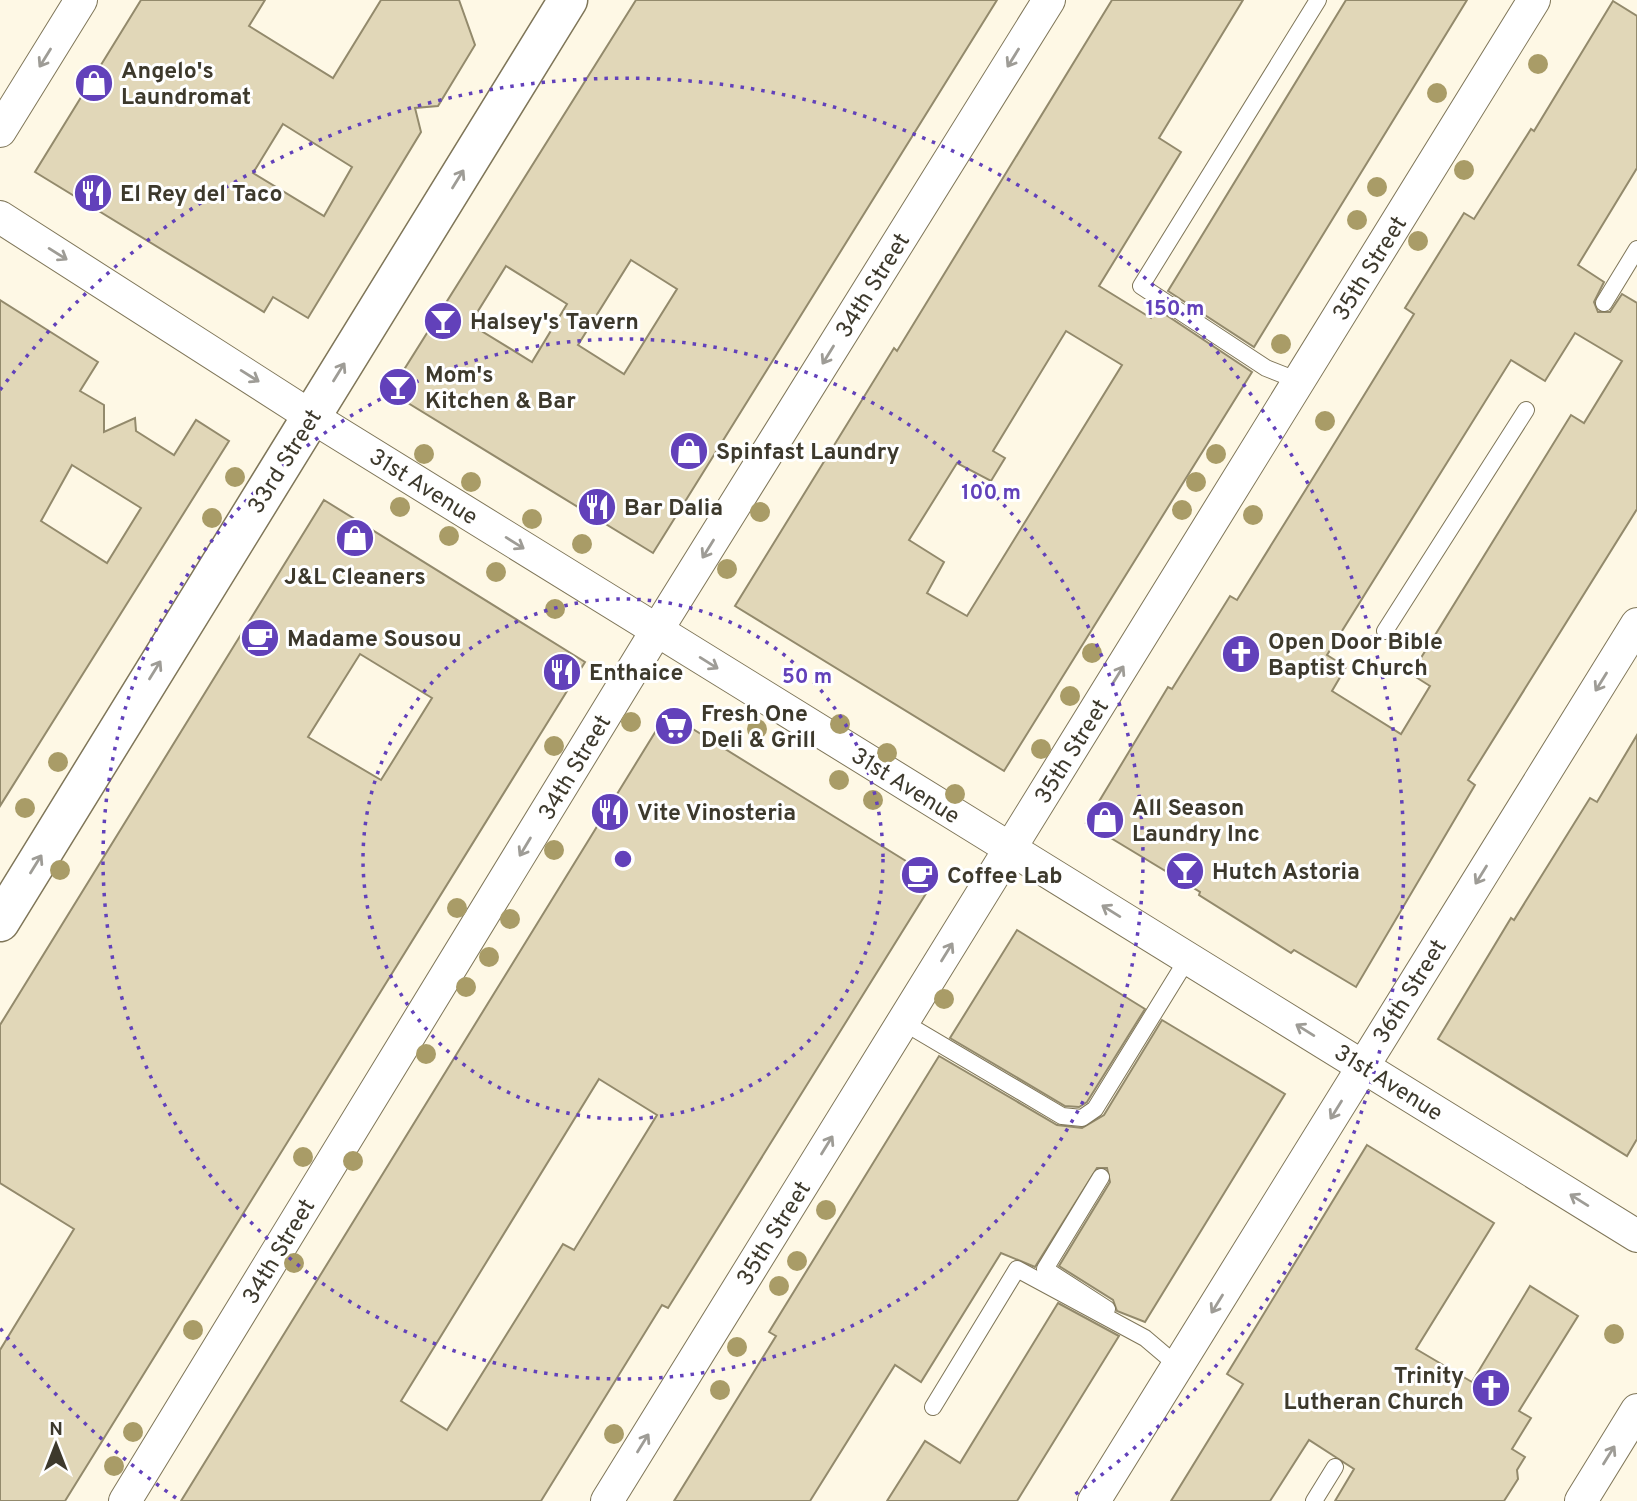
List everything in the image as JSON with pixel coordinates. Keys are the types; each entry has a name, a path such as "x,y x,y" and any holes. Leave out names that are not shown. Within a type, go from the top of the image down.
{"main road":[{"name":"33rd Street","path":"0,922 568,0"}],"street":[{"path":"0,131 81,0"},
{"name":"34th Street","path":"125,1501 657,630 1049,0"},
{"name":"35th Street","path":"607,1501 1534,0"},
{"name":"31st Avenue","path":"0,217 312,417 1637,1236"},
{"name":"36th Street","path":"1094,1501 1637,624"},
{"path":"1581,1501 1637,1410"}],"lane":[{"path":"1299,381 1266,368 1142,286 1318,0"},
{"path":"1604,303 1637,249"},
{"path":"1385,631 1525,410"},
{"path":"903,1021 1062,1116 1082,1118 1095,1109 1188,958"},
{"path":"1101,1177 1045,1269 1108,1310 1120,1323"},
{"path":"933,1407 1017,1269 1102,1318 1120,1323 1145,1338 1178,1366"},
{"path":"1314,1501 1335,1466"}],"building":[{"path":"141,0 265,0 249,26 333,78 381,0 459,0 475,45 438,106 415,108 421,132 308,318 273,297 264,312 35,172","holes":["283,124 352,167 324,216 253,173"]},
{"path":"636,0 997,0 653,553 390,392","holes":["631,260 677,289 624,374 578,345","506,266 567,304 532,362 470,324"]},
{"path":"1112,0 1243,0 1159,138 1181,152 1099,286 1151,318 1157,309 1252,372 1004,771 735,606 894,348 897,351","holes":["1066,331 1122,365 967,616 927,593 944,562 909,540 957,463 991,481 1005,458 993,451"]},
{"path":"1346,0 1467,0 1254,347 1168,291"},
{"path":"1613,1 1637,16 1637,168 1578,265 1604,282 1594,302 1598,312 1610,312 1622,294 1637,303 1637,509 1468,780 1475,785 1356,987 1294,950 1291,953 1199,895 1200,892 1086,823 1168,687 1172,689 1230,596 1237,600 1326,457 1414,314 1405,308 1464,213 1474,219 1531,129 1534,131","holes":["1575,333 1622,361 1584,423 1571,415 1411,674 1430,686 1401,734 1332,691 1346,667 1327,655 1511,360 1545,381"]},
{"path":"0,300 98,362 80,391 104,405 104,432 135,418 136,431 174,455 196,420 229,441 0,806","holes":["72,465 141,508 107,563 41,521"]},
{"path":"324,500 585,662 65,1501 0,1501 0,1350 74,1229 0,1183 0,1025","holes":["360,654 432,698 381,780 308,737"]},
{"path":"667,713 935,879 668,1308 662,1305 541,1501 181,1501","holes":["599,1079 657,1115 574,1250 563,1244 447,1430 401,1401"]},
{"path":"1637,735 1637,1139 1627,1156 1438,1039 1511,918 1514,920 1590,798 1597,802"},
{"path":"1017,930 1145,1009 1087,1102 1079,1107 1065,1106 950,1038"},
{"path":"1162,1020 1285,1094 1145,1322 1117,1311 1113,1300 1059,1266 1110,1182 1107,1168 1097,1168 1035,1267 1001,1253 921,1382 895,1365 810,1501 674,1501 776,1336 769,1332 939,1056 1057,1125 1082,1128 1104,1115"},
{"path":"1367,1145 1494,1223 1416,1349 1472,1382 1530,1286 1578,1316 1519,1411 1531,1418 1512,1449 1525,1457 1517,1470 1518,1479 1504,1501 1335,1501 1354,1469 1309,1440 1270,1501 1171,1501 1243,1384 1227,1374"},
{"path":"1058,1303 1119,1336 1017,1501 887,1501 925,1441 960,1463"}],"place":[{"name":"Angelo's Laundromat","path":"94,83"},
{"name":"El Rey del Taco","path":"93,193"},
{"name":"Halsey's Tavern","path":"443,321"},
{"name":"Mom's Kitchen & Bar","path":"398,387"},
{"name":"Spinfast Laundry","path":"689,451"},
{"name":"Bar Dalia","path":"597,507"},
{"name":"J&L Cleaners","path":"355,538"},
{"name":"Madame Sousou","path":"260,638"},
{"name":"Open Door Bible Baptist Church","path":"1241,654"},
{"name":"Enthaice","path":"562,672"},
{"name":"Fresh One Deli & Grill","path":"674,726"},
{"name":"Vite Vinosteria","path":"610,812"},
{"name":"All Season Laundry Inc","path":"1105,820"},
{"name":"Hutch Astoria","path":"1185,871"},
{"name":"Coffee Lab","path":"920,875"},
{"name":"Trinity Lutheran Church","path":"1491,1388"}]}
